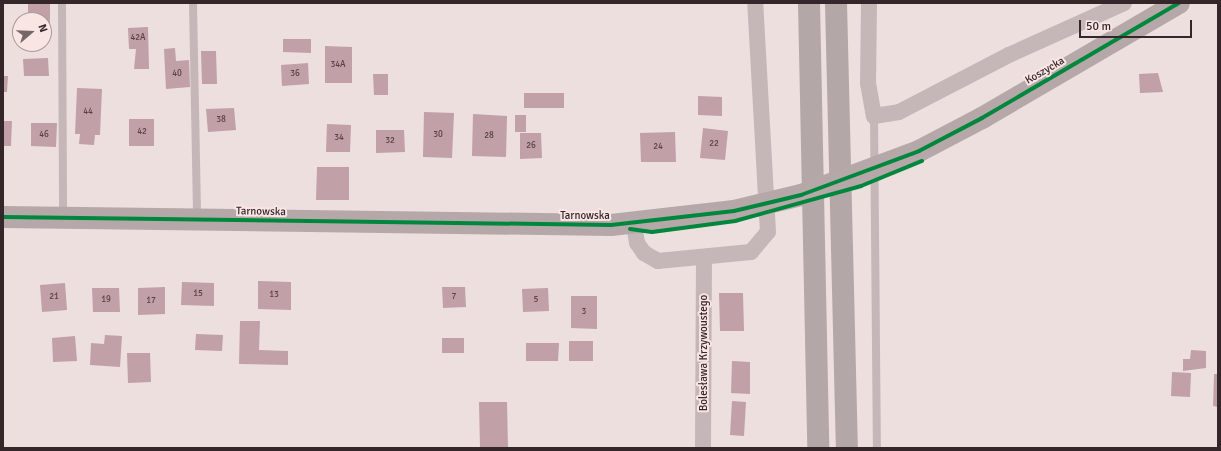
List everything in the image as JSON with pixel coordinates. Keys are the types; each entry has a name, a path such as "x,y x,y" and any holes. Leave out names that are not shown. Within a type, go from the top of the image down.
{"main road":[{"path":"809,3 818,448"},
{"path":"836,3 847,448"}],"street":[{"path":"634,224 637,243 644,253 658,261 704,258 751,252 768,232 755,3"},
{"path":"869,3 868,83 874,116 898,112 1009,55 1124,3"},
{"name":"Koszycka","path":"734,211 801,195 919,151 982,118 1179,3"},
{"name":"Tarnowska","path":"3,217 408,225 634,224 734,211"},
{"name":"Bolesława Krzywoustego","path":"703,448 704,258"}],"lane":[{"path":"62,3 63,218"},
{"path":"194,3 197,220"},
{"path":"874,116 877,448"}],"building":[{"path":"28,3 50,3 50,12 28,12"},
{"path":"148,27 149,69 134,69 136,49 129,49 128,28"},
{"path":"283,39 311,39 311,53 283,52"},
{"path":"325,46 352,47 352,83 325,83"},
{"path":"175,48 176,61 189,60 190,87 166,89 164,49"},
{"path":"201,51 216,51 217,84 202,84"},
{"path":"48,58 49,76 24,76 23,59"},
{"path":"308,63 309,84 282,86 281,65"},
{"path":"1158,73 1163,92 1140,93 1139,74"},
{"path":"373,74 388,74 388,95 374,95"},
{"path":"3,76 8,76 7,92 3,92"},
{"path":"77,88 102,89 100,135 95,135 94,145 79,144 80,134 75,134"},
{"path":"524,93 564,93 564,108 524,108"},
{"path":"698,96 722,97 722,116 698,115"},
{"path":"234,108 236,130 208,132 206,109"},
{"path":"424,112 454,113 452,158 423,157"},
{"path":"473,114 507,116 506,157 472,156"},
{"path":"515,115 526,115 526,132 515,132"},
{"path":"129,119 154,119 154,146 129,146"},
{"path":"3,121 12,121 11,146 3,146"},
{"path":"31,123 57,123 56,147 31,146"},
{"path":"327,124 351,125 350,152 326,152"},
{"path":"703,128 728,131 725,160 700,158"},
{"path":"376,130 404,130 405,152 376,153"},
{"path":"675,132 676,162 641,162 640,133"},
{"path":"520,133 541,133 542,158 520,159"},
{"path":"317,167 349,167 349,200 316,200"},
{"path":"258,281 291,282 291,310 258,309"},
{"path":"182,282 214,283 214,306 181,305"},
{"path":"65,283 67,310 42,312 40,285"},
{"path":"165,287 165,314 138,315 138,288"},
{"path":"442,287 465,287 466,307 443,308"},
{"path":"92,288 119,288 120,312 93,312"},
{"path":"548,288 549,311 523,312 522,289"},
{"path":"719,293 743,293 744,331 720,331"},
{"path":"571,296 597,296 597,329 571,328"},
{"path":"240,321 260,321 259,350 288,351 288,365 239,364"},
{"path":"196,334 223,335 222,351 195,350"},
{"path":"105,335 122,336 120,367 90,365 91,343 104,344"},
{"path":"75,336 77,361 53,362 52,338"},
{"path":"442,338 464,338 464,353 442,353"},
{"path":"569,341 593,341 593,361 569,361"},
{"path":"526,343 559,343 558,361 526,361"},
{"path":"1191,350 1206,351 1206,368 1183,371 1183,359 1190,359"},
{"path":"127,353 150,353 151,382 128,383"},
{"path":"732,361 750,362 750,394 731,393"},
{"path":"1172,372 1191,373 1190,397 1171,396"},
{"path":"1214,374 1218,374 1218,407 1213,406"},
{"path":"732,401 746,402 744,436 730,435"},
{"path":"479,402 507,402 508,448 480,448"}],"cycle path":[{"path":"3,217 611,225 734,211 801,195 919,151 982,118 1179,3"},
{"path":"630,229 652,232 735,221 861,186 922,161"}]}
